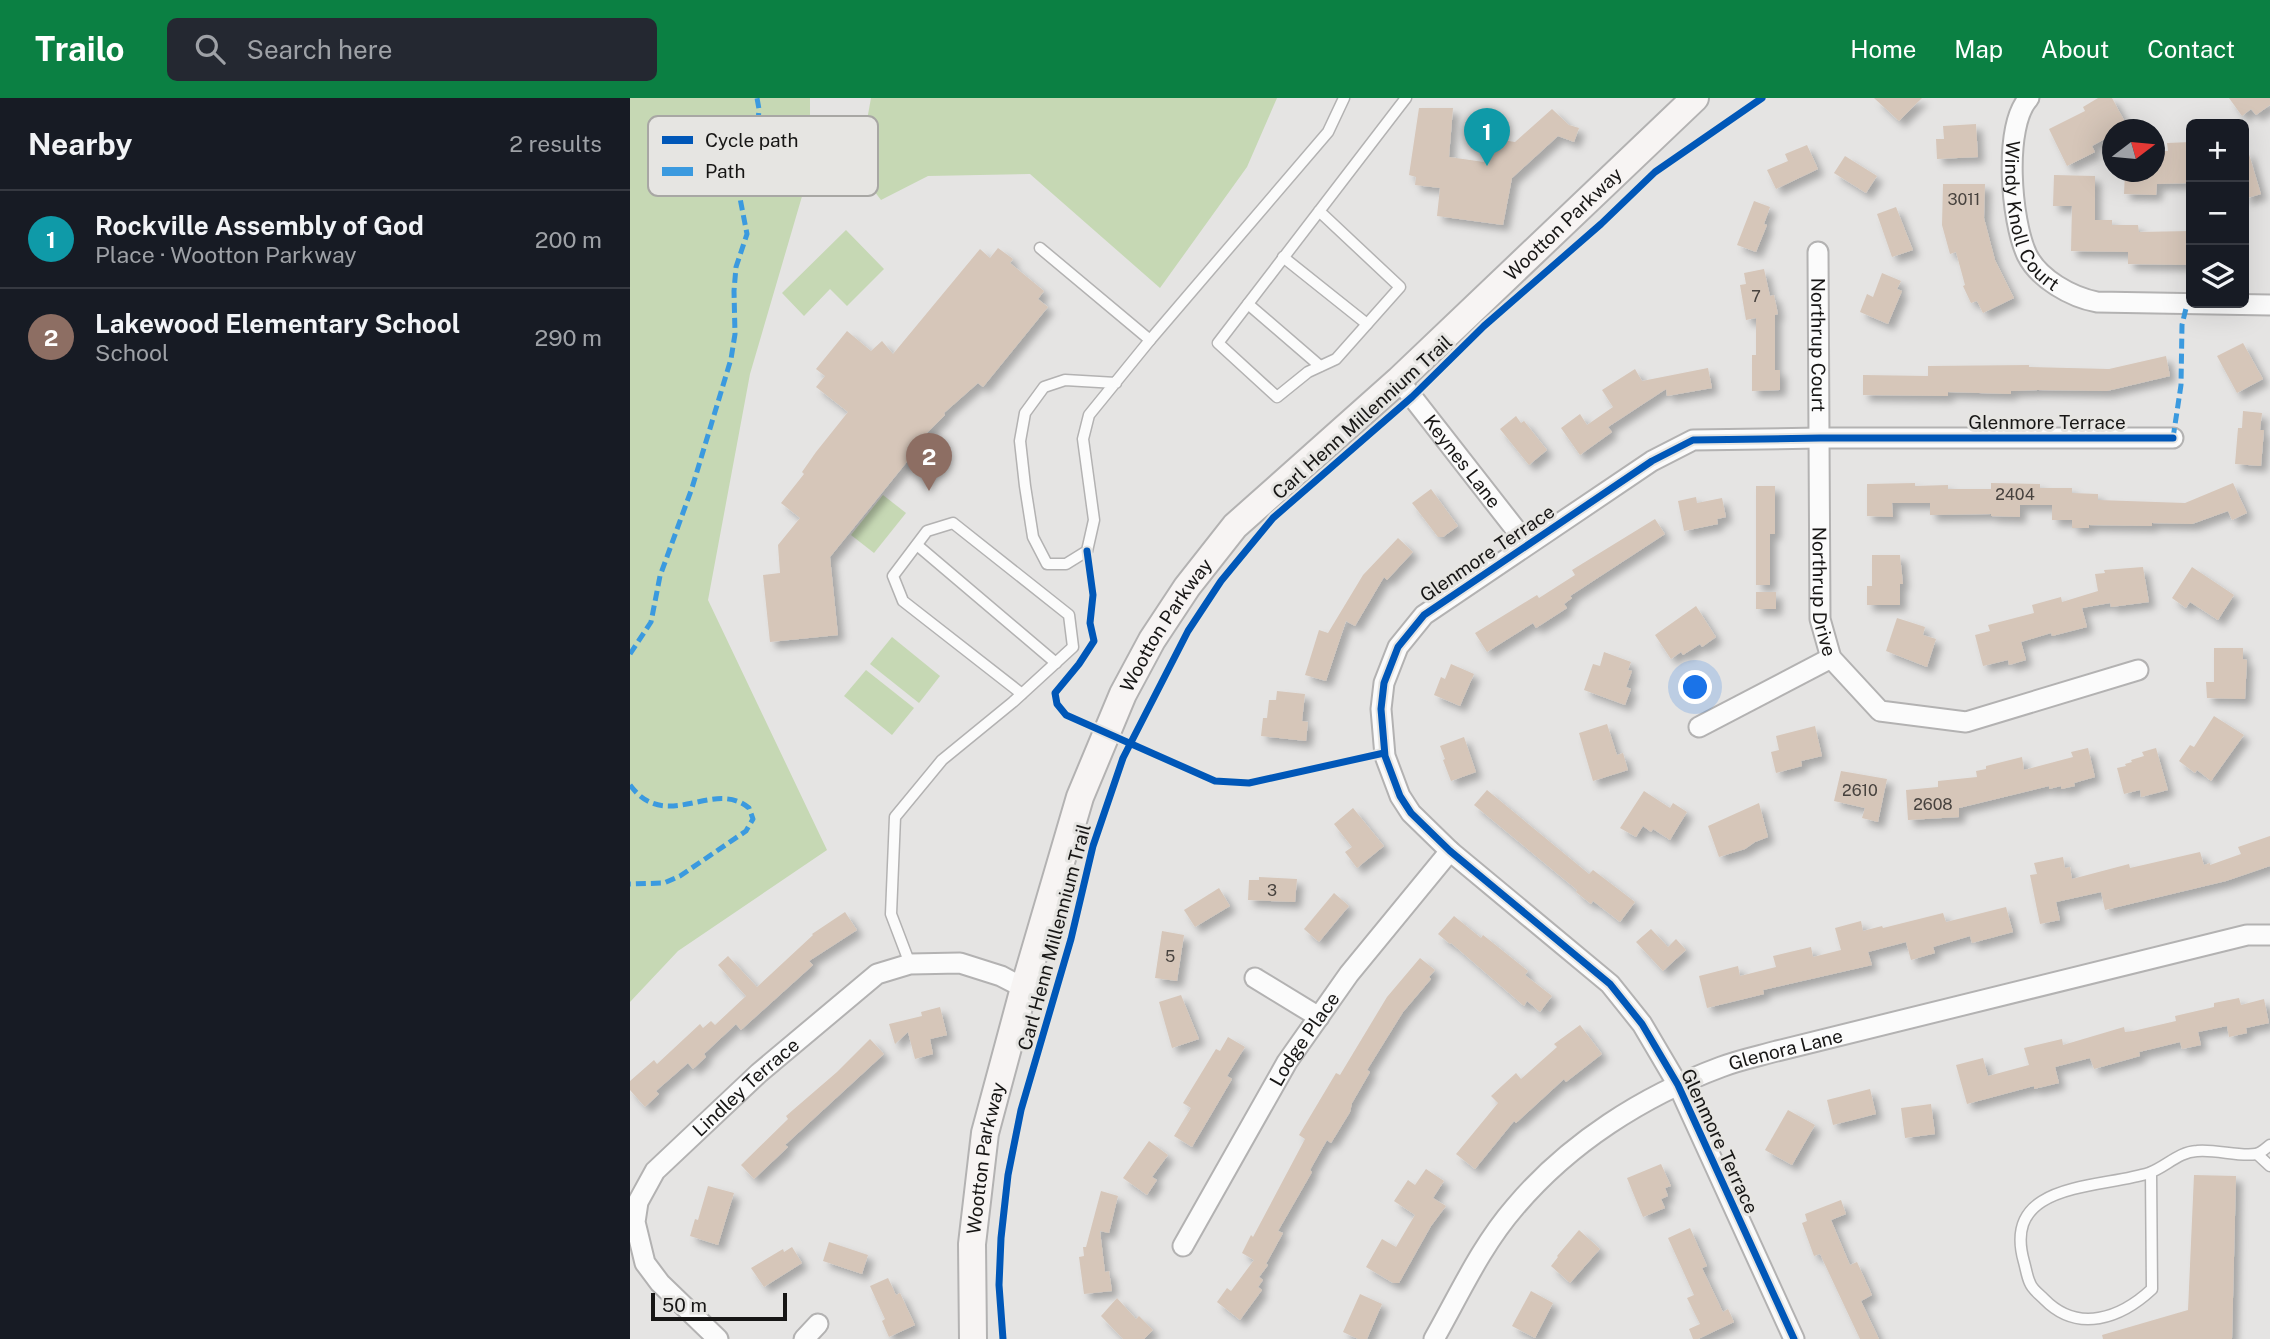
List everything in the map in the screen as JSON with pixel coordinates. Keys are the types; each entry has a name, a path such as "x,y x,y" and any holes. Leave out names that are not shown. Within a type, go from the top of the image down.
{"main road":[{"name":"Wootton Parkway","path":"973,1339 972,1244 985,1133 1080,797 1124,694 1152,640 1187,587 1235,526 1399,380 1695,98"}],"street":[{"name":"Windy Knoll Court","path":"2029,98 2021,107 2012,141 2017,225 2028,257 2055,285 2080,299 2097,302 2270,304"},
{"name":"Northrup Court","path":"1818,252 1820,438"},
{"name":"Keynes Lane","path":"1399,380 1527,544"},
{"name":"Northrup Drive","path":"1820,438 1820,619 1831,658 1880,711 1966,722 2138,670"},
{"name":"Glenmore Terrace","path":"1794,1339 1678,1085 1642,1024 1609,984 1450,851 1399,796 1384,753 1381,709 1384,683 1398,647 1424,615 1652,461 1693,440 2173,438"},
{"path":"1699,727 1831,658"},
{"name":"Lodge Place","path":"1183,1246 1287,1062 1349,974 1450,851"},
{"name":"Glenora Lane","path":"2247,935 2270,920"},
{"name":"Glenora Lane","path":"1434,1339 1484,1250 1514,1207 1596,1131 1678,1085 1723,1066 1777,1051 2247,935 2270,935"},
{"name":"Lindley Terrace","path":"718,1339 660,1283 645,1263 635,1222 638,1202 655,1171 759,1073 877,974 910,964 960,963 1001,976 1024,988"},
{"path":"1255,978 1319,1017"},
{"path":"804,1339 818,1324"}],"lane":[{"path":"1116,383 1065,380 1044,387 1025,413 1020,441 1025,486 1033,537 1047,564 1066,564 1087,551 1094,520 1083,439 1088,415 1116,383 1150,340 1328,132 1345,98"},
{"path":"1319,211 1400,287 1336,359 1308,372 1278,397 1218,343 1283,257 1406,98"},
{"path":"1040,248 1150,340"},
{"path":"1283,257 1367,324"},
{"path":"1248,304 1321,366"},
{"path":"910,964 891,914 895,817 942,760 1022,694 1073,647 1069,615 953,523 927,531 892,576 903,601 1022,694"},
{"path":"917,545 1056,663"},
{"path":"2151,1172 2152,1289 2134,1306 2106,1317 2075,1319 2051,1307 2031,1286 2018,1243 2024,1220 2038,1202 2062,1191 2151,1172 2182,1154 2197,1151 2257,1154 2270,1145"},
{"path":"2257,1154 2270,1166"}],"green space":[{"path":"630,98 810,98 810,116 648,116 648,196 802,196 750,374 708,600 827,850 678,951 630,1002"},
{"path":"871,98 1277,98 1247,167 1160,288 1030,174 928,176 881,200 878,196 878,116 868,116"},
{"path":"846,230 884,269 847,306 830,289 804,316 782,293"},
{"path":"883,495 906,513 874,553 851,535"},
{"path":"892,637 940,676 919,703 870,664"},
{"path":"866,670 914,708 892,735 844,696"}],"building":[{"path":"1874,98 1922,98 1899,121"},
{"path":"2098,98 2112,98 2123,119 2102,119 2102,140 2092,146 2095,152 2067,166 2049,129 2085,111 2083,107"},
{"path":"2229,98 2270,98 2270,105 2256,115 2251,109 2242,116"},
{"path":"1419,108 1453,108 1449,157 1484,162 1489,138 1515,142 1552,109 1569,125 1579,128 1574,142 1558,136 1512,178 1503,225 1437,216 1440,188 1415,185 1416,177 1409,175"},
{"path":"1976,124 1978,157 1937,159 1936,139 1944,139 1943,126"},
{"path":"2186,142 2186,183 2157,184 2156,195 2124,194 2125,182 2165,182 2167,143"},
{"path":"1807,145 1818,169 1776,189 1767,170 1788,161 1785,154"},
{"path":"2249,154 2261,194 2249,198"},
{"path":"1845,156 1877,176 1866,193 1834,173"},
{"path":"2054,175 2095,176 2095,220 2112,220 2112,225 2138,225 2139,232 2186,231 2186,265 2128,264 2128,252 2071,251 2072,206 2053,206"},
{"path":"1943,184 1985,184 1984,218 1995,260 2014,298 1983,313 1977,301 1971,303 1963,286 1965,285 1956,252 1950,254 1942,225"},
{"path":"1754,201 1770,207 1764,224 1767,225 1756,252 1737,245"},
{"path":"1896,207 1913,250 1892,257 1877,214"},
{"path":"998,248 1013,259 1010,263 1044,291 1038,299 1048,307 983,387 978,383 944,413 920,440 923,442 830,557 838,635 770,642 763,575 780,573 778,545 800,518 781,503 848,412 816,387 825,376 816,369 847,331 871,351 882,341 893,354 980,249 990,258"},
{"path":"1764,269 1770,296 1774,295 1778,314 1775,315 1775,370 1780,370 1780,390 1752,391 1756,318 1746,320 1740,285 1746,284 1744,273"},
{"path":"1882,273 1901,281 1897,289 1902,291 1888,324 1860,312 1867,294 1873,297"},
{"path":"2243,343 2263,379 2237,393 2217,356"},
{"path":"2166,356 2170,376 2107,391 2038,390 2011,391 2011,394 1948,392 1948,396 1863,395 1863,375 1928,376 1928,366 2029,365 2109,369"},
{"path":"1708,368 1712,388 1667,396 1666,389 1608,427 1612,432 1580,455 1561,428 1580,414 1587,425 1613,407 1602,390 1635,369 1642,381"},
{"path":"2243,411 2262,413 2260,430 2264,430 2261,466 2235,464 2238,428 2242,428"},
{"path":"1516,416 1521,423 1524,421 1547,450 1529,465 1500,429"},
{"path":"1915,483 1915,486 1948,485 1948,489 1991,489 1991,483 2040,484 2040,488 2072,488 2072,493 2098,494 2098,500 2185,503 2233,483 2247,513 2232,520 2228,511 2192,524 2089,525 2089,528 2072,528 2072,520 2052,520 2052,505 2020,505 2020,517 1991,514 1930,515 1930,503 1892,503 1893,517 1867,516 1867,484"},
{"path":"1756,486 1775,486 1775,534 1770,534 1770,585 1756,585"},
{"path":"1431,489 1458,526 1443,537 1438,537 1412,503"},
{"path":"1696,497 1697,503 1722,498 1726,517 1717,519 1718,524 1684,531 1678,501"},
{"path":"1655,519 1665,534 1570,596 1572,598 1564,604 1567,608 1536,628 1533,623 1487,652 1475,633 1537,595 1539,598 1575,575 1572,570"},
{"path":"1398,538 1413,552 1387,580 1384,577 1355,626 1346,621 1326,681 1305,675 1319,630 1328,633 1363,575"},
{"path":"1872,555 1900,555 1903,584 1900,584 1900,605 1867,605 1867,586 1872,586"},
{"path":"2143,567 2149,602 2111,607 2110,603 2082,608 2087,627 2052,636 2051,633 2021,642 2026,660 2009,665 2008,660 1983,666 1975,635 1990,631 1988,625 2034,613 2032,605 2061,597 2062,602 2098,591 2095,574 2105,573 2104,570"},
{"path":"2192,567 2234,595 2218,620 2190,602 2186,608 2172,598"},
{"path":"1756,592 1776,592 1776,609 1756,609"},
{"path":"1696,606 1716,637 1702,647 1700,644 1671,659 1655,635"},
{"path":"1897,618 1925,627 1923,635 1936,639 1927,667 1886,651"},
{"path":"2214,648 2243,648 2243,659 2247,660 2245,699 2207,698 2206,682 2214,682"},
{"path":"1604,652 1631,662 1628,670 1632,671 1626,687 1631,689 1625,705 1584,690 1593,664 1600,666"},
{"path":"1451,664 1474,674 1460,706 1434,695 1441,677 1445,679"},
{"path":"1277,691 1305,694 1302,721 1308,722 1306,741 1261,736 1269,700 1276,700"},
{"path":"2214,716 2244,735 2211,781 2179,761 2190,745 2194,747"},
{"path":"1607,724 1617,755 1623,753 1628,770 1593,781 1579,733"},
{"path":"1815,726 1822,756 1801,761 1802,766 1776,773 1771,752 1779,750 1776,736"},
{"path":"1464,737 1476,772 1451,781 1440,746"},
{"path":"2088,748 2095,777 2074,783 2075,786 2049,789 2049,786 1959,808 1959,817 1908,820 1906,790 1938,787 1938,781 1977,777 1976,771 1986,769 1986,766 2022,757 2024,770 2073,757 2071,752"},
{"path":"2156,748 2168,790 2141,797 2140,790 2124,794 2117,768 2144,756 2142,752"},
{"path":"1841,771 1887,779 1878,822 1862,818 1865,808 1834,801"},
{"path":"1487,790 1589,874 1593,870 1635,902 1620,922 1593,901 1591,904 1576,892 1577,890 1474,805"},
{"path":"1644,791 1670,808 1673,803 1687,812 1670,840 1643,826 1636,837 1620,828"},
{"path":"1759,803 1768,837 1745,849 1719,857 1708,826"},
{"path":"1353,808 1384,846 1357,868 1345,852 1352,847 1334,824"},
{"path":"2270,836 2270,866 2226,881 2105,910 2101,892 2056,902 2060,920 2040,924 2030,875 2037,874 2034,863 2063,857 2065,868 2070,867 2072,879 2129,864 2130,868 2200,852 2204,865 2210,865 2241,854 2238,847"},
{"path":"1259,877 1297,879 1295,902 1248,900 1249,880 1259,880"},
{"path":"1219,888 1230,906 1195,927 1184,910"},
{"path":"1334,893 1349,906 1319,942 1304,929"},
{"path":"2006,907 2013,932 1972,943 1970,936 1933,947 1935,953 1911,960 1906,942 1868,952 1872,965 1763,990 1764,994 1707,1008 1699,976 1738,966 1740,976 1776,967 1773,956 1811,947 1813,957 1841,950 1835,928 1861,921 1863,931 1943,913 1946,922"},
{"path":"845,912 857,930 809,961 813,965 741,1030 736,1024 704,1054 706,1057 693,1069 688,1063 656,1091 659,1094 645,1107 630,1090 630,1081 654,1060 657,1064 700,1024 703,1028 711,1021 715,1025 746,996 718,965 728,956 757,987 812,934"},
{"path":"1454,916 1528,971 1525,975 1552,996 1540,1012 1527,1001 1524,1006 1438,934"},
{"path":"1651,929 1668,947 1676,939 1686,950 1663,971 1636,942"},
{"path":"1162,931 1184,935 1177,981 1155,978"},
{"path":"1420,958 1435,970 1429,977 1431,979 1403,1012 1367,1070 1370,1072 1352,1103 1350,1112 1331,1143 1327,1140 1310,1170 1312,1172 1278,1231 1283,1233 1266,1264 1268,1265 1259,1277 1263,1280 1258,1287 1262,1290 1240,1320 1217,1302 1227,1288 1231,1291 1254,1260 1242,1253 1305,1139 1299,1135 1336,1073 1340,1075 1387,997"},
{"path":"1181,995 1199,1039 1172,1048 1159,1002"},
{"path":"2239,998 2241,1005 2264,999 2269,1023 2246,1028 2247,1033 2229,1037 2227,1026 2198,1032 2201,1045 2182,1049 2180,1042 2139,1052 2140,1056 2094,1069 2090,1058 2055,1067 2059,1083 2034,1089 2034,1086 1967,1104 1956,1065 1983,1058 1988,1076 2029,1065 2024,1048 2062,1039 2063,1045 2124,1027 2125,1032 2176,1021 2175,1016"},
{"path":"940,1007 947,1035 930,1039 933,1054 915,1059 908,1032 895,1044 889,1024 922,1016 921,1012"},
{"path":"1580,1025 1602,1054 1566,1082 1564,1079 1516,1123 1514,1121 1475,1169 1456,1154 1498,1103 1491,1096 1516,1073 1521,1079 1557,1047 1554,1044"},
{"path":"1228,1037 1245,1047 1227,1076 1232,1079 1192,1147 1174,1136 1191,1108 1183,1103 1216,1049 1220,1051"},
{"path":"870,1039 884,1054 785,1145 788,1147 754,1179 741,1165 788,1119 786,1116"},
{"path":"1870,1089 1876,1114 1833,1125 1827,1100"},
{"path":"1931,1104 1935,1134 1905,1138 1901,1108"},
{"path":"1788,1110 1815,1125 1792,1165 1765,1150"},
{"path":"1149,1141 1168,1155 1152,1177 1157,1180 1147,1195 1123,1178"},
{"path":"1661,1164 1671,1186 1665,1188 1668,1196 1661,1199 1665,1208 1643,1217 1627,1178"},
{"path":"1426,1169 1444,1181 1433,1198 1446,1206 1431,1226 1399,1283 1393,1283 1366,1267 1382,1239 1396,1247 1415,1215 1394,1201 1408,1180 1415,1185"},
{"path":"2194,1175 2236,1176 2232,1339 2103,1339 2102,1335 2188,1310"},
{"path":"708,1186 734,1193 718,1245 690,1236 695,1219 698,1220"},
{"path":"1101,1191 1118,1196 1109,1233 1100,1231 1105,1272 1109,1271 1112,1291 1084,1294 1079,1257 1084,1256 1083,1247 1086,1247"},
{"path":"1841,1200 1846,1214 1831,1220 1850,1265 1857,1262 1872,1295 1861,1301 1879,1339 1860,1339 1820,1254 1814,1256 1802,1223 1807,1221 1805,1214"},
{"path":"1690,1228 1707,1266 1702,1268 1723,1312 1728,1309 1734,1322 1698,1339 1693,1339 1689,1329 1700,1324 1687,1298 1694,1295 1668,1238"},
{"path":"1579,1230 1600,1249 1570,1283 1551,1266"},
{"path":"829,1242 868,1255 862,1274 823,1261"},
{"path":"792,1247 802,1263 764,1287 751,1268 783,1249 784,1252"},
{"path":"888,1278 896,1295 900,1293 915,1325 889,1337 882,1321 885,1319 870,1286"},
{"path":"1531,1291 1553,1303 1535,1338 1512,1326"},
{"path":"1360,1294 1382,1304 1367,1339 1358,1339 1343,1332"},
{"path":"1117,1298 1136,1319 1139,1316 1153,1330 1144,1339 1123,1339 1101,1316"}],"marked path":[{"path":"757,98 758,116"},
{"path":"630,654 651,622 660,576 692,488 731,359 735,334 736,267 747,234 740,196"},
{"path":"2173,438 2181,385 2182,325 2186,308"},
{"path":"630,785 644,799 659,805 735,800 749,808 753,819 746,831 680,876 664,883 630,884"}],"cycle path":[{"name":"Carl Henn Millennium Trail","path":"1003,1339 999,1285 1001,1238 1008,1175 1021,1110 1071,939 1093,846 1123,758 1188,631 1221,581 1273,518 1412,397 1484,326 1601,224 1655,172 1762,98"},
{"path":"1794,1339 1678,1085 1642,1024 1610,984 1450,851 1411,813 1400,796 1385,756 1381,709 1384,683 1398,647 1424,615 1652,461 1693,440 2173,438"},
{"path":"1087,551 1093,595 1090,623 1094,641 1055,693 1057,704 1066,715 1215,781 1249,783 1384,753"}],"place":[{"name":"Rockville Assembly of God","path":"1487,166"},
{"name":"Lakewood Elementary School","path":"929,491"}]}
